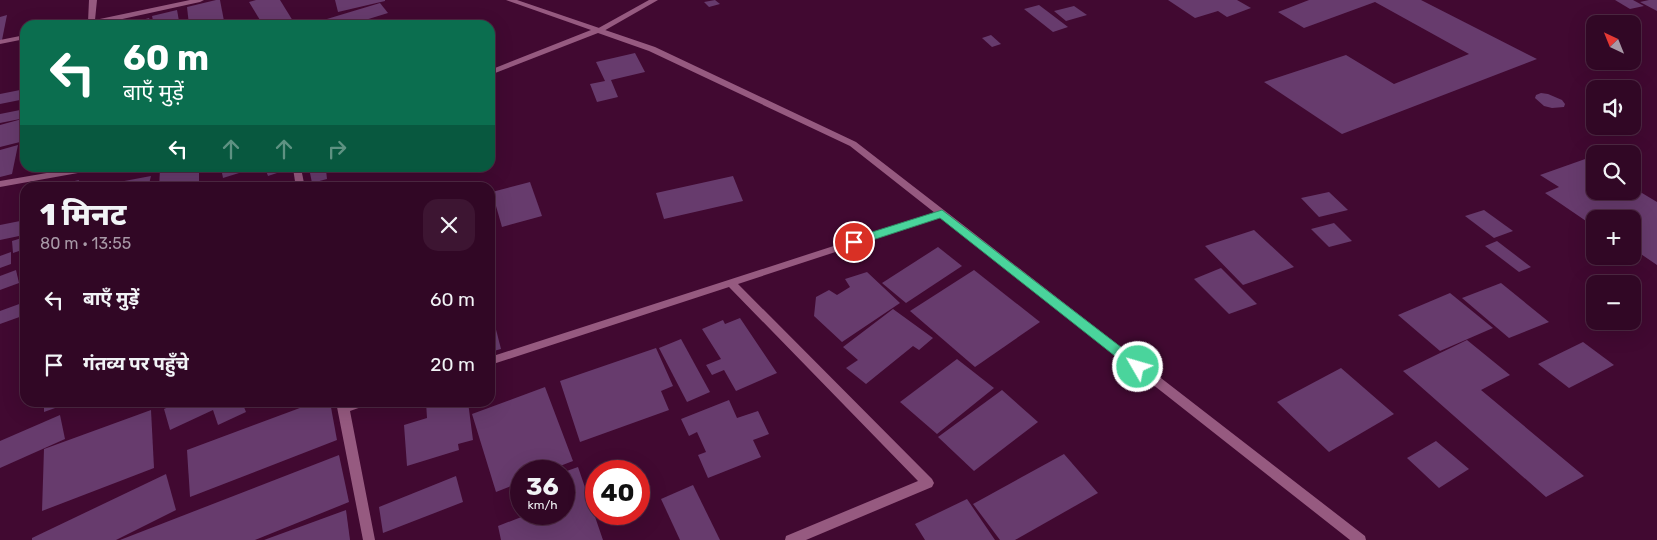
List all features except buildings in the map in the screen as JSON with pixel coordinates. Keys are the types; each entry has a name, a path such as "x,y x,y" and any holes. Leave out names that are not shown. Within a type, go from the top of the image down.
{"street":[{"path":"89,20 93,0"},
{"path":"107,20 200,0"},
{"path":"510,0 652,49 853,144 1360,540"},
{"path":"495,71 599,30 654,0"},
{"path":"0,42 20,38"},
{"path":"0,184 67,172"},
{"path":"495,359 942,214"},
{"path":"730,282 928,483 791,540"},
{"path":"343,407 369,540"}],"route":[{"path":"854,242 942,214 1138,367"}]}
